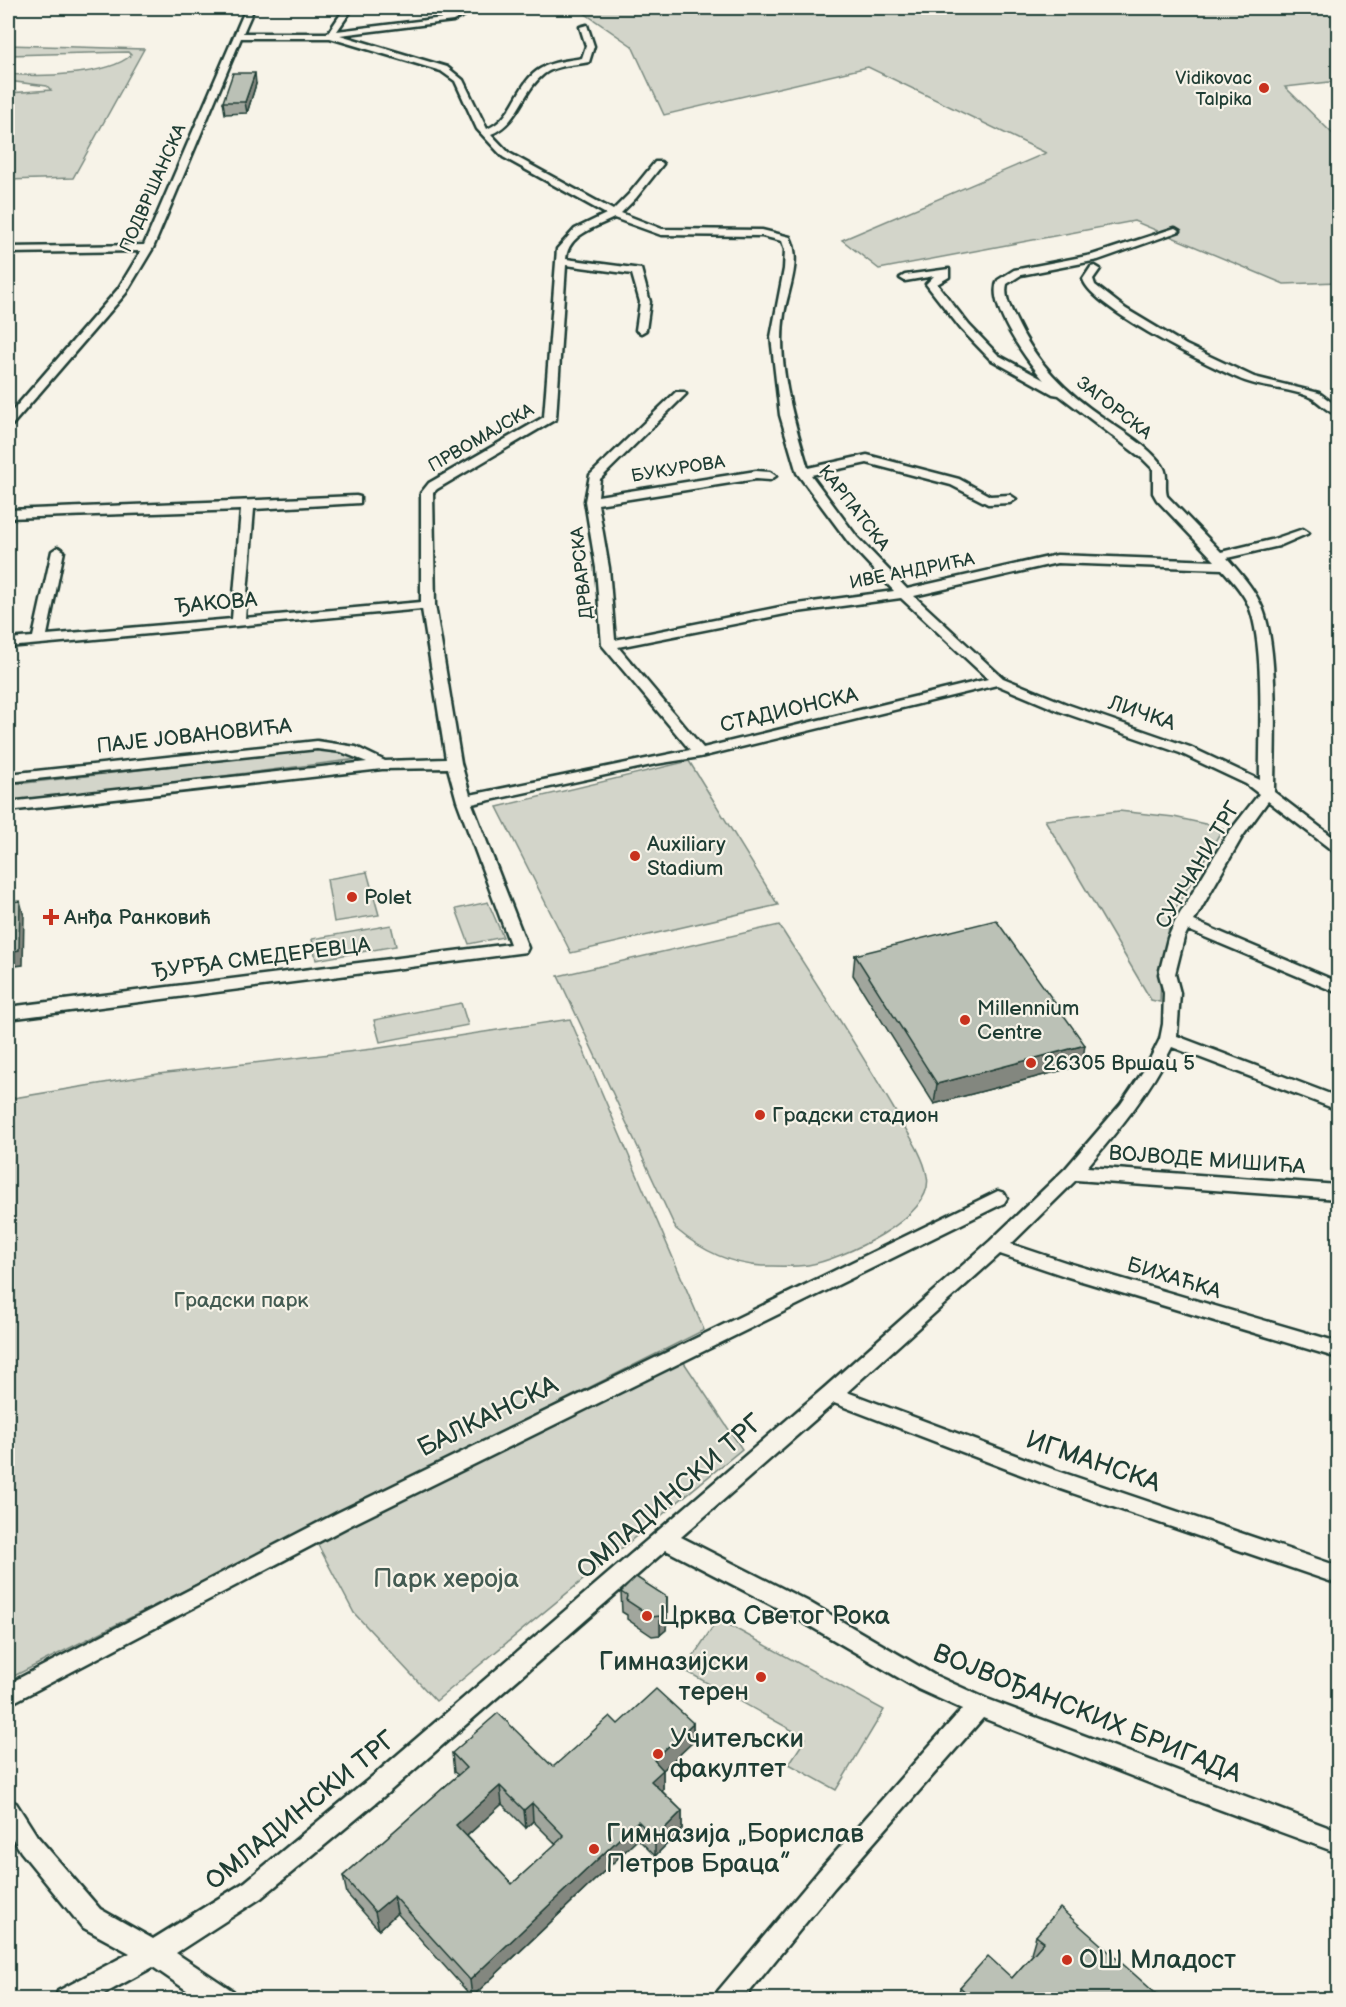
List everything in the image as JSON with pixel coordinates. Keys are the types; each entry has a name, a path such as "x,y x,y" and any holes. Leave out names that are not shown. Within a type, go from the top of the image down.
{"street":[{"name":"ПОДВРШАНСКА","path":"8,423 122,291 148,248 250,8"},
{"path":"335,34 349,8"},
{"path":"335,34 453,19 475,8"},
{"path":"485,133 497,129 506,120 542,72 551,66 586,60 590,46 584,27"},
{"path":"238,36 451,29"},
{"path":"335,34 452,73 459,80 485,133 506,155 613,214"},
{"name":"ПРВОМАЈСКА","path":"520,948 464,801 454,763 428,605 427,494 430,488 549,419 562,249 569,238 613,214 632,197 658,164"},
{"name":"КАРПАТСКА","path":"613,214 661,232 770,234 782,237 790,245 789,269 776,337 786,415 803,473 853,540 904,594"},
{"name":"ЗАГОРСКА","path":"1175,231 1094,258 1018,272 1002,282 999,292 1018,337 1044,372 1068,398 1138,449 1159,469 1161,474 1158,488 1161,497 1254,602 1258,613 1263,653 1267,793"},
{"path":"8,250 148,248"},
{"path":"562,261 637,271 645,302 641,330"},
{"path":"1095,269 1088,279 1090,286 1151,330 1250,379 1315,395 1338,412"},
{"path":"905,278 945,271 945,275 931,284 965,327 994,357 1068,398"},
{"name":"ДРВАРСКА","path":"680,394 594,477 592,501 604,578 605,628 609,645 700,753"},
{"path":"803,473 867,459 955,482 988,500 1010,499"},
{"name":"БУКУРОВА","path":"592,501 756,475 770,476"},
{"path":"8,514 356,500"},
{"path":"238,622 248,506"},
{"name":"ИВЕ АНДРИЋА","path":"609,645 790,609 904,594 1058,560 1220,561 1303,533"},
{"path":"39,640 58,551"},
{"path":"904,594 998,681"},
{"name":"ЂАКОВА","path":"8,643 428,605"},
{"name":"СТАДИОНСКА","path":"464,801 656,760 700,753 998,681"},
{"name":"ЛИЧКА","path":"998,681 1064,708 1185,750 1251,780 1338,848"},
{"name":"ПАЈЕ ЈОВАНОВИЋА","path":"8,778 317,745 332,745 356,751 382,765"},
{"name":"ПАЈЕ ЈОВАНОВИЋА","path":"8,807 382,765 454,763"},
{"name":"СУНЧАНИ ТРГ","path":"1169,1035 1172,993 1167,974 1176,938 1183,922 1235,835 1267,793"},
{"path":"1183,922 1338,988"},
{"name":"ЂУРЂА СМЕДЕРЕВЦА","path":"8,1013 520,948"},
{"path":"1169,1035 1277,1083 1338,1104"},
{"name":"ОМЛАДИНСКИ ТРГ","path":"67,2000 154,1953 253,1890 382,1783 831,1394 997,1246 1072,1173 1143,1087 1169,1035"},
{"name":"ВОЈВОДЕ МИШИЋА","path":"1072,1173 1338,1192"},
{"name":"БАЛКАНСКА","path":"8,1695 344,1519 998,1198"},
{"name":"БИХАЋКА","path":"997,1246 1065,1269 1338,1350"},
{"name":"ИГМАНСКА","path":"831,1394 1050,1477 1338,1575"},
{"name":"ВОЈВОЂАНСКИХ БРИГАДА","path":"664,1538 799,1608 926,1682 979,1706 1219,1799 1338,1842"},
{"path":"727,2000 826,1880 979,1706"},
{"path":"8,1811 29,1844 91,1918 154,1953 224,2000"}],"green space":[{"path":"553,8 1338,8 1338,81 1285,87 1338,139 1338,282 1284,284 1134,221 879,269 842,240 1046,153 868,67 664,115 632,46 584,13"},
{"path":"8,45 144,49 73,178 8,180 8,93 51,90 47,86 8,81 8,74 72,74 107,67 131,55 128,52 8,55"},
{"path":"338,749 357,756 358,759 8,803 8,785"},
{"name":"Auxiliary Stadium","path":"689,761 778,905 571,953 497,807"},
{"path":"1119,811 1174,817 1223,828 1171,916 1161,972 1160,1002 1151,1000 1045,820"},
{"name":"Polet","path":"367,872 379,915 334,922 327,879"},
{"path":"488,902 503,937 469,944 456,909"},
{"path":"391,925 396,946 316,960 312,939"},
{"name":"Градски стадион","path":"779,925 909,1134 922,1159 927,1176 926,1191 917,1206 902,1221 883,1234 841,1255 797,1266 750,1265 726,1259 695,1243 676,1229 558,976"},
{"path":"461,1003 468,1025 380,1042 374,1020"},
{"name":"Градски парк","path":"570,1019 704,1330 8,1679 8,1099 158,1074 373,1049"},
{"name":"Парк хероја","path":"683,1361 742,1449 436,1701 354,1613 317,1543"},
{"name":"Гимназијски терен","path":"718,1619 884,1710 836,1790 789,1764 806,1738 684,1670"}],"building":[{"path":"233,73 255,73 245,102 223,102"},
{"path":"20,901 19,950 8,952 8,902"},
{"name":"Millennium Centre","path":"996,920 1085,1045 937,1084 855,955"},
{"path":"636,1577 667,1597 665,1611 660,1616 652,1617 626,1600 627,1596 621,1592"},
{"name":"Гимназија „Борислав Петров Браца”","path":"656,1689 693,1723 654,1760 663,1770 651,1781 682,1811 655,1838 638,1821 470,1980 394,1896 375,1912 343,1876 466,1768 452,1753 498,1713 553,1767 610,1716 618,1724","holes":["500,1786 524,1810 532,1803 564,1836 512,1884 456,1825"]},
{"path":"1060,1908 1163,2000 974,2000 960,1987 988,1956 1012,1978 1044,1942 1036,1936"}],"place":[{"name":"Vidikovac Talpika","path":"1264,88"},
{"name":"Auxiliary Stadium","path":"635,856"},
{"name":"Polet","path":"352,897"},
{"name":"Анђа Ранковић","path":"51,917"},
{"name":"Millennium Centre","path":"965,1020"},
{"name":"26305 Вршац 5","path":"1031,1063"},
{"name":"Градски стадион","path":"760,1115"},
{"name":"Црква Светог Рока","path":"647,1616"},
{"name":"Гимназијски терен","path":"761,1677"},
{"name":"Учитељски факултет","path":"658,1754"},
{"name":"Гимназија „Борислав Петров Браца”","path":"594,1849"},
{"name":"ОШ Младост","path":"1067,1960"}]}
